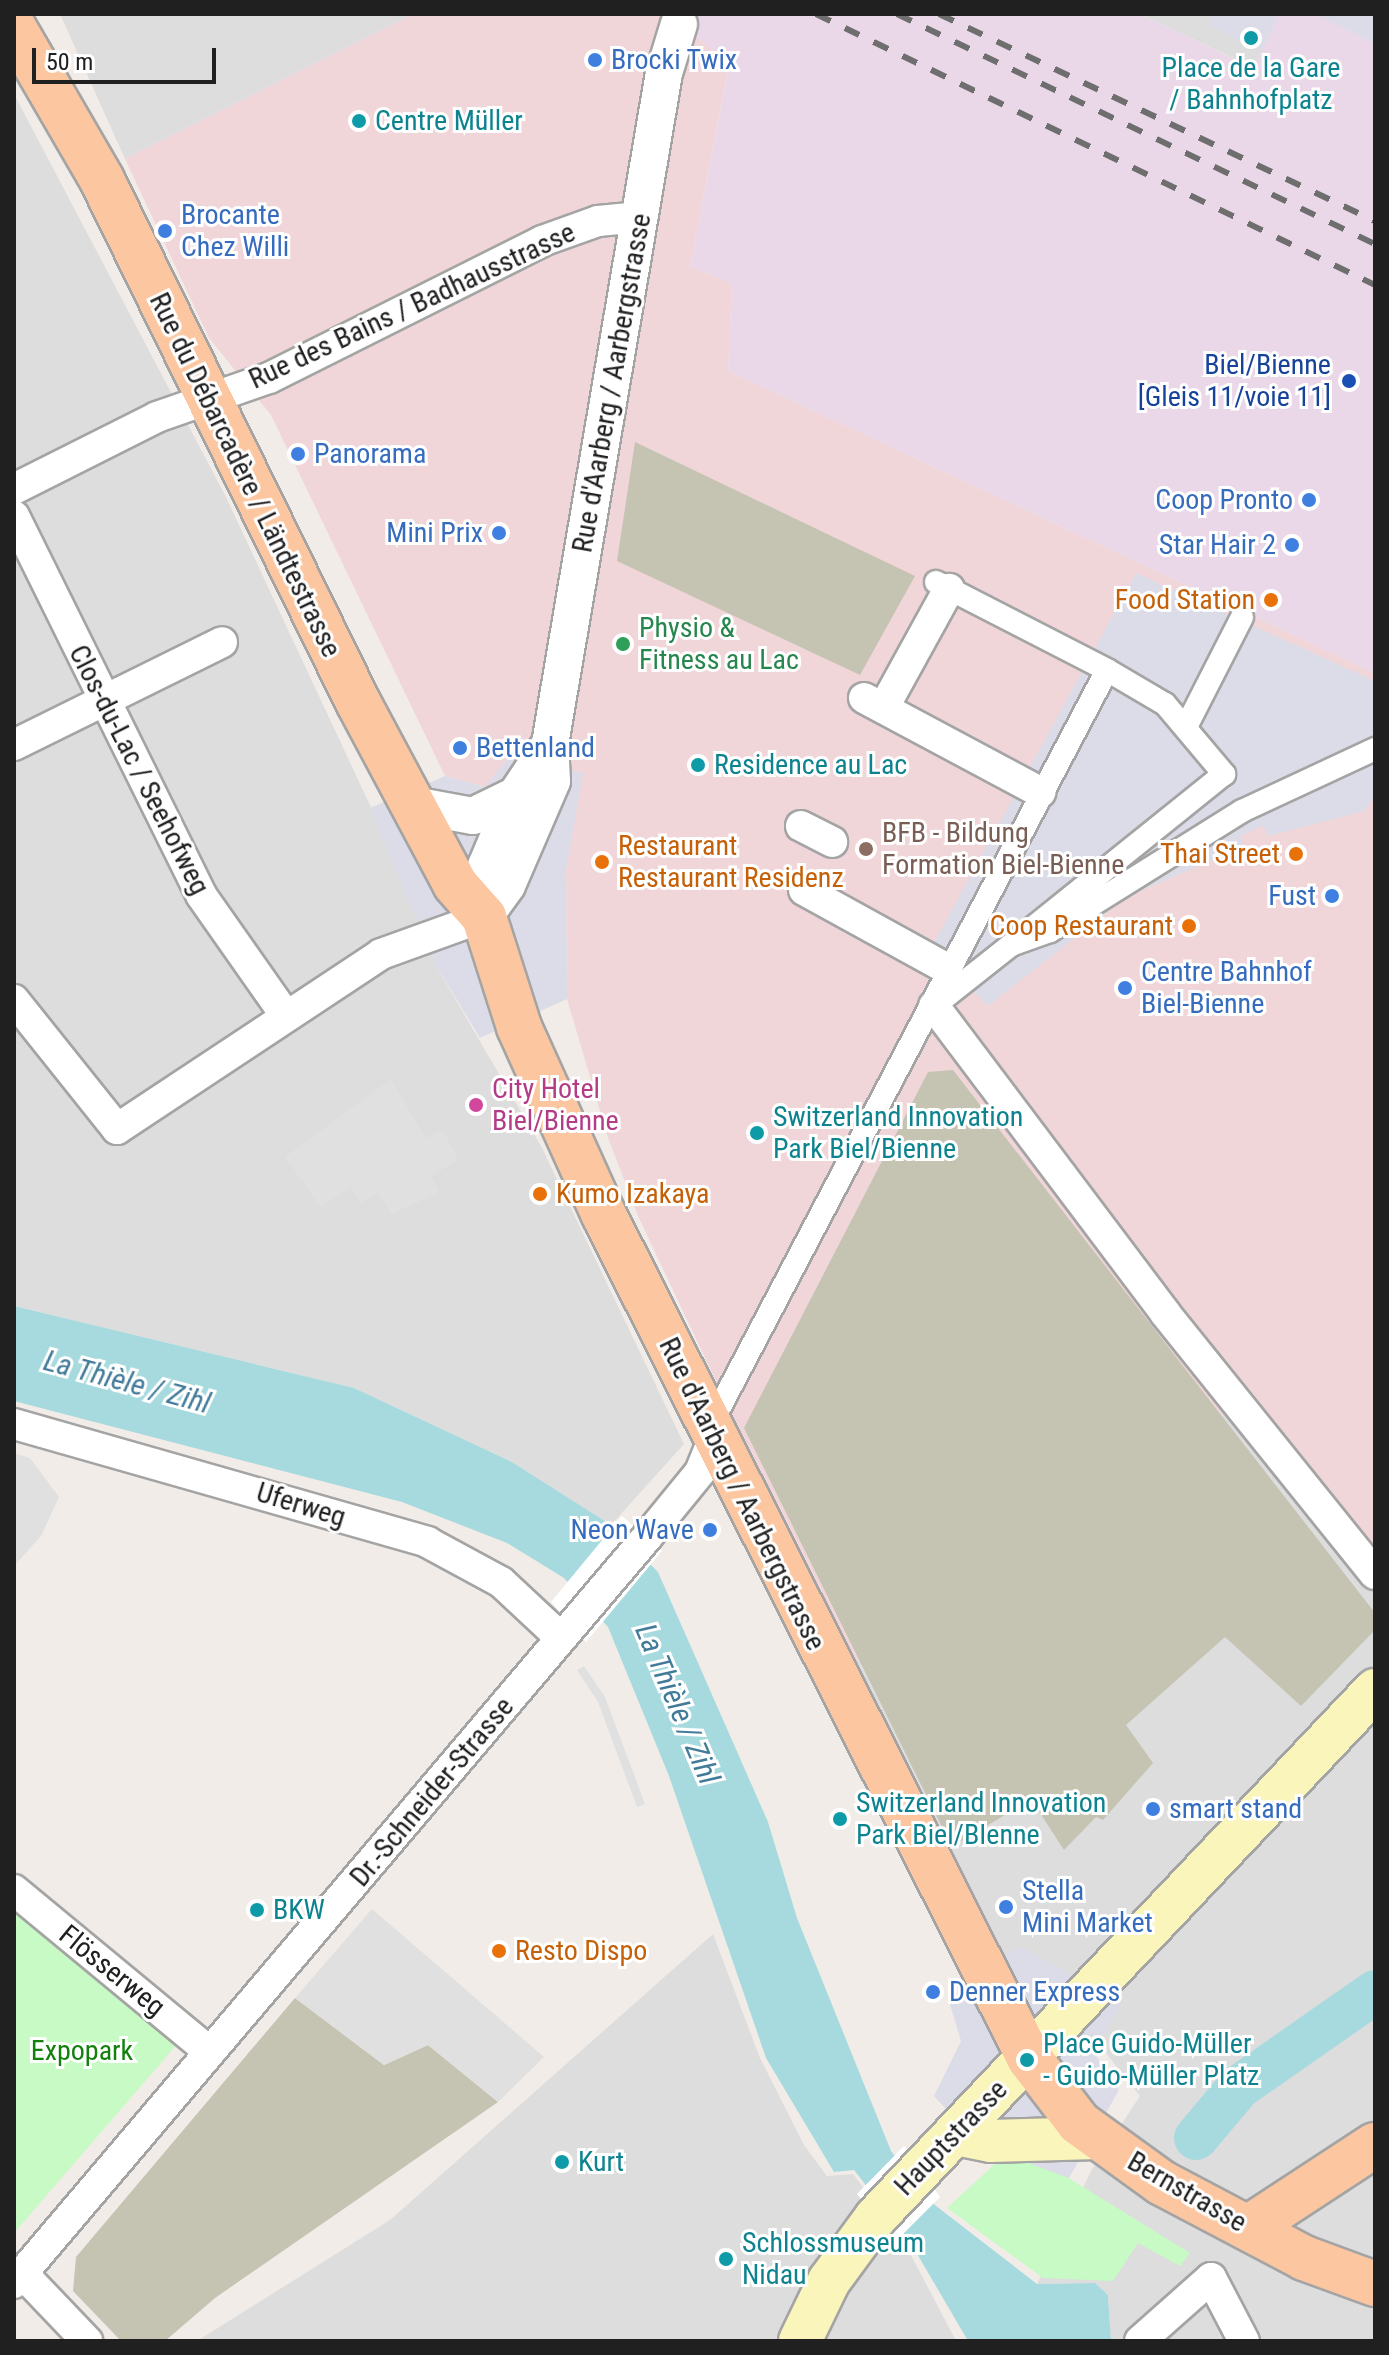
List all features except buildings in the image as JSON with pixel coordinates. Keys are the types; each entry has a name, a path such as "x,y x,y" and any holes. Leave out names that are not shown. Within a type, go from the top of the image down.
{"main road":[{"name":"Rue du Débarcadère / Ländtestrasse","path":"14,28 96,168 207,398 413,805 455,884 484,917"},
{"name":"Rue d'Aarberg / Aarbergstrasse","path":"484,917 519,1027 593,1192 717,1422 832,1675 1029,2058"},
{"name":"Hauptstrasse","path":"800,2341 829,2281 876,2217 1375,1690"},
{"name":"Bernstrasse","path":"1029,2058 1097,2138 1248,2228 1375,2284"},
{"path":"955,2134 990,2141 1097,2138"},
{"path":"1248,2228 1375,2145"}],"street":[{"name":"Rue d'Aarberg / Aarbergstrasse","path":"484,917 550,789 550,744 640,217 679,24"},
{"name":"Rue des Bains / Badhausstrasse","path":"14,489 207,398 269,378 424,295 566,231 640,217"},
{"name":"Clos-du-Lac / Seehofweg","path":"14,516 102,702 201,895 284,1013"},
{"path":"934,1006 1224,774 1187,725 1107,670 942,586 874,703 1040,792"},
{"path":"1187,725 1242,617"},
{"path":"14,745 222,642"},
{"path":"717,1422 934,1006 946,968 1107,670"},
{"name":"Rue d'Aarberg / Aarbergstrasse","path":"484,917 486,866 516,795 550,744"},
{"path":"1011,945 1050,931 1242,811 1375,749"},
{"path":"413,805 473,816 516,795"},
{"path":"801,826 832,842"},
{"path":"804,890 946,968"},
{"path":"14,1000 117,1129 284,1013 381,954 484,917"},
{"path":"934,1006 1165,1313 1375,1574"},
{"name":"Dr.-Schneider-Strasse","path":"18,2278 647,1537 700,1472 717,1422"},
{"name":"Uferweg","path":"14,1424 427,1542 501,1582 566,1632"},
{"name":"Flösserweg","path":"14,1890 210,2052"},
{"path":"18,2278 87,2341"},
{"path":"1140,2341 1211,2278 1244,2341"}],"shaded area":[{"path":"60,14 414,14 125,159"},
{"path":"414,14 671,14 729,64 690,267 732,283 728,371 1375,673 1375,1574 1237,1403 1026,1563 850,1665 638,1216 608,1138 567,999 566,871 582,773 485,787 445,776 271,415 209,338 125,159"},
{"path":"671,14 1140,14 1253,68 1279,14 1315,14 1375,43 1375,673 728,371 732,283 690,267 729,65"},
{"path":"1140,14 1279,14 1254,68"},
{"name":"Place de la Gare / Bahnhofplatz","path":"1212,14 1279,14 1262,51 1207,25"},
{"name":"Place de la Gare / Bahnhofplatz","path":"1314,14 1375,14 1375,43"},
{"path":"14,94 225,495 404,878 434,962 542,1148 684,1444 611,1525 512,1462 354,1388 14,1306"},
{"path":"635,442 915,576 860,675 617,561"},
{"path":"1136,573 1375,681 1375,796 1365,811 1268,836 1263,826 1240,836 1244,847 1128,896 988,1006 931,948"},
{"path":"510,755 583,773 566,871 567,999 480,1038 434,962 370,808 445,776 485,787"},
{"path":"953,1070 1375,1613 1375,1630 1301,1706 1225,1637 1126,1725 1153,1763 1103,1820 1096,1817 1064,1850 1031,1799 952,1847 744,1428 928,1072"},
{"path":"391,1079 425,1138 443,1130 458,1160 431,1176 439,1192 392,1214 378,1193 361,1203 351,1187 321,1207 285,1157"},
{"path":"1238,1403 1375,1574 1375,2341 1111,2341 1108,2295 1095,2283 1037,2284 1091,2171 1140,2096 1039,1969 994,1993 832,1675 1026,1563"},
{"path":"14,1453 30,1458 59,1497 41,1536 14,1566"},
{"path":"584,1666 605,1697 645,1804 637,1807 598,1702 577,1670"},
{"path":"372,1909 544,2057 498,2102 428,2045 384,2065 295,1998"},
{"path":"713,1934 760,2058 804,2145 827,2176 853,2174 901,2236 956,2341 197,2341 390,2220"},
{"name":"Place Guido-Müller - Guido-Müller Platz","path":"1019,1946 1121,2003 1094,2053 1119,2090 1069,2178 1020,2160 996,2163 934,2096 961,2041 948,1998"},
{"path":"295,1998 384,2065 428,2045 498,2102 215,2298 165,2341 121,2341 73,2291 76,2257"}],"green space":[{"name":"Expopark","path":"14,1902 179,2042 14,2233"},
{"path":"1020,2160 1049,2166 1190,2253 1180,2266 1138,2243 1113,2281 1043,2278 947,2208 996,2163"}],"water":[{"name":"La Thièle / Zihl","path":"14,1306 354,1388 512,1462 611,1525 658,1572 768,1822 797,1918 891,2151 931,2202 1037,2284 1095,2283 1108,2295 1111,2341 968,2341 909,2240 854,2170 834,2172 766,2058 669,1776 608,1627 564,1578 507,1543 402,1502 14,1401"}],"pier":[{"path":"622,1516 662,1551 586,1642 551,1602"},
{"path":"904,2146 940,2197 896,2241 857,2194"}],"waterway":[{"path":"1196,2138 1239,2087 1375,1992"}],"railway":[{"path":"816,14 1375,285"},
{"path":"897,14 1375,244"},
{"path":"939,14 1375,221"}],"place":[{"name":"Place de la Gare / Bahnhofplatz","path":"1251,38"},
{"name":"Brocki Twix","path":"595,60"},
{"name":"Centre Müller","path":"359,121"},
{"name":"Brocante Chez Willi","path":"165,231"},
{"name":"Biel/Bienne [Gleis 11/voie 11]","path":"1349,381"},
{"name":"Panorama","path":"298,454"},
{"name":"Coop Pronto","path":"1309,500"},
{"name":"Mini Prix","path":"499,533"},
{"name":"Star Hair 2","path":"1292,545"},
{"name":"Food Station","path":"1271,600"},
{"name":"Physio & Fitness au Lac","path":"623,644"},
{"name":"Bettenland","path":"460,748"},
{"name":"Residence au Lac","path":"698,765"},
{"name":"BFB - Bildung Formation Biel-Bienne","path":"866,849"},
{"name":"Thai Street","path":"1296,854"},
{"name":"Restaurant Restaurant Residenz","path":"602,862"},
{"name":"Fust","path":"1332,896"},
{"name":"Coop Restaurant","path":"1189,926"},
{"name":"Centre Bahnhof Biel-Bienne","path":"1125,988"},
{"name":"City Hotel Biel/Bienne","path":"476,1105"},
{"name":"Switzerland Innovation Park Biel/Bienne","path":"757,1133"},
{"name":"Kumo Izakaya","path":"540,1194"},
{"name":"Neon Wave","path":"710,1530"},
{"name":"smart stand","path":"1153,1809"},
{"name":"Switzerland Innovation Park Biel/BIenne","path":"840,1819"},
{"name":"Stella Mini Market","path":"1006,1907"},
{"name":"BKW","path":"257,1910"},
{"name":"Resto Dispo","path":"499,1951"},
{"name":"Denner Express","path":"933,1992"},
{"name":"Place Guido-Müller - Guido-Müller Platz","path":"1027,2060"},
{"name":"Kurt","path":"562,2162"},
{"name":"Schlossmuseum Nidau","path":"726,2259"}]}
